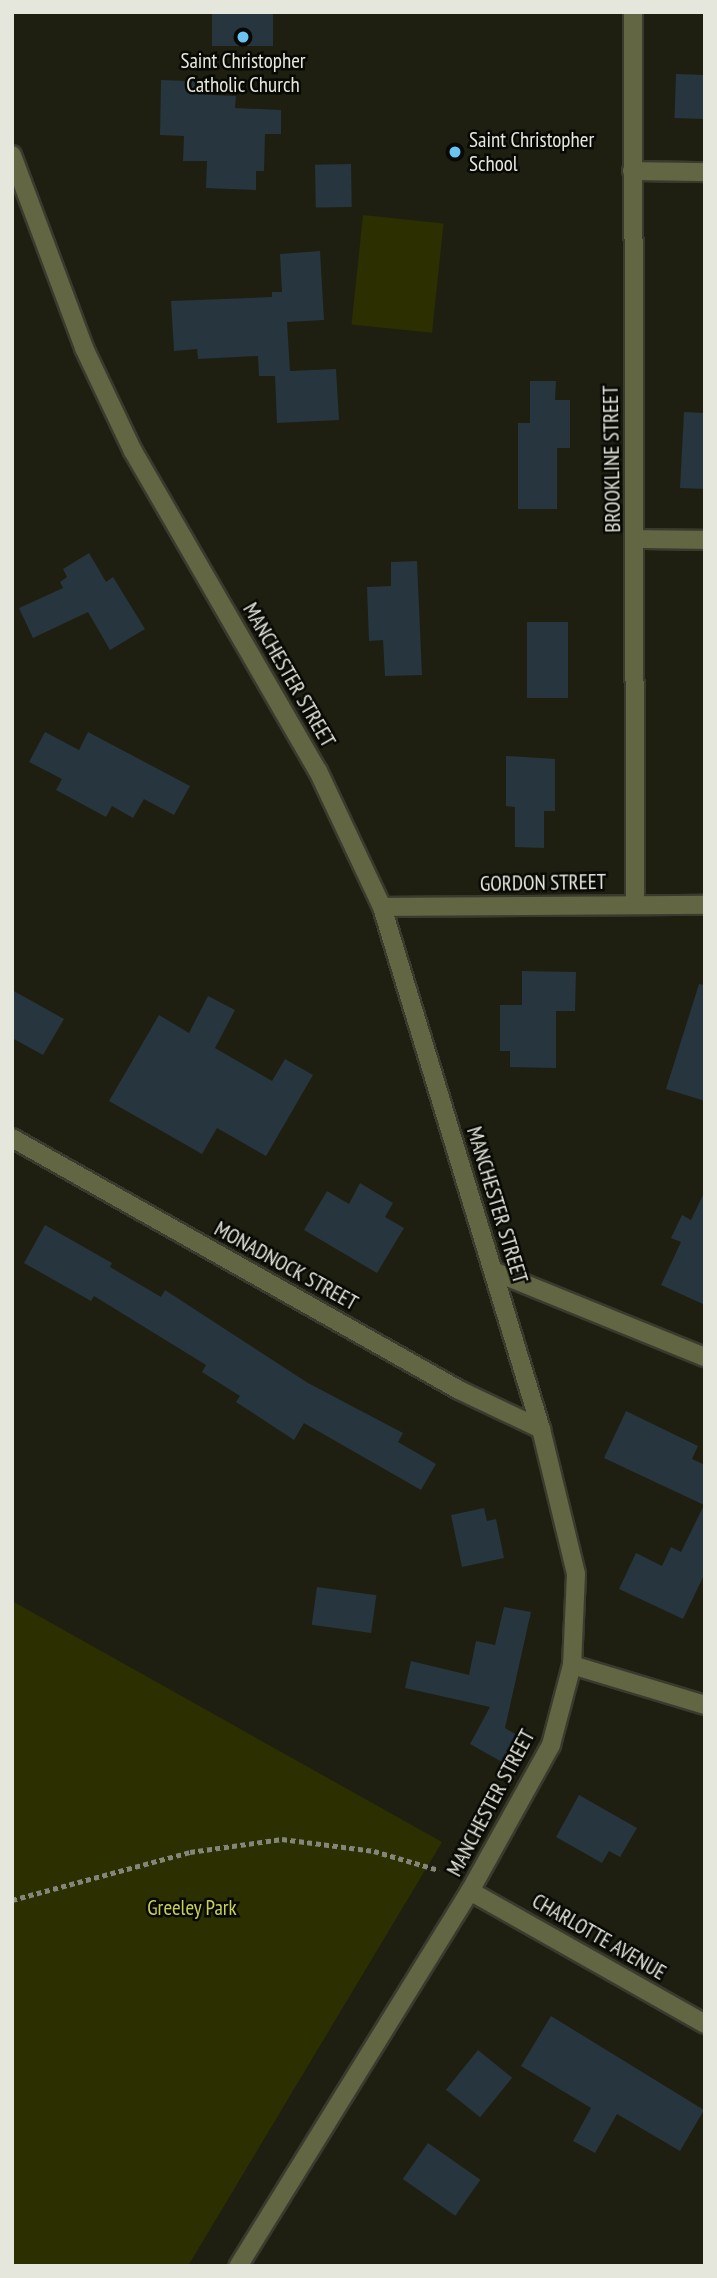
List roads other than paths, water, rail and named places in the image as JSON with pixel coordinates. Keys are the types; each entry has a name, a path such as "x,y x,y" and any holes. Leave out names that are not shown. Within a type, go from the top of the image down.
{"street":[{"name":"BROOKLINE STREET","path":"633,12 635,905"},
{"name":"MANCHESTER STREET","path":"12,155 84,348 128,440 318,771 382,907 541,1429 576,1574 572,1665 551,1745 470,1891 238,2266"},
{"path":"632,172 705,172"},
{"path":"636,540 705,540"},
{"name":"GORDON STREET","path":"382,907 705,905"},
{"name":"MONADNOCK STREET","path":"12,1138 458,1390 541,1429"},
{"path":"493,1271 705,1357"},
{"path":"572,1665 705,1706"},
{"name":"CHARLOTTE AVENUE","path":"470,1891 705,2024"}],"place":[{"name":"Saint Christopher Catholic Church","path":"243,37"},
{"name":"Saint Christopher School","path":"455,152"}],"park label":[{"name":"Greeley Park","path":"192,1908"}]}
